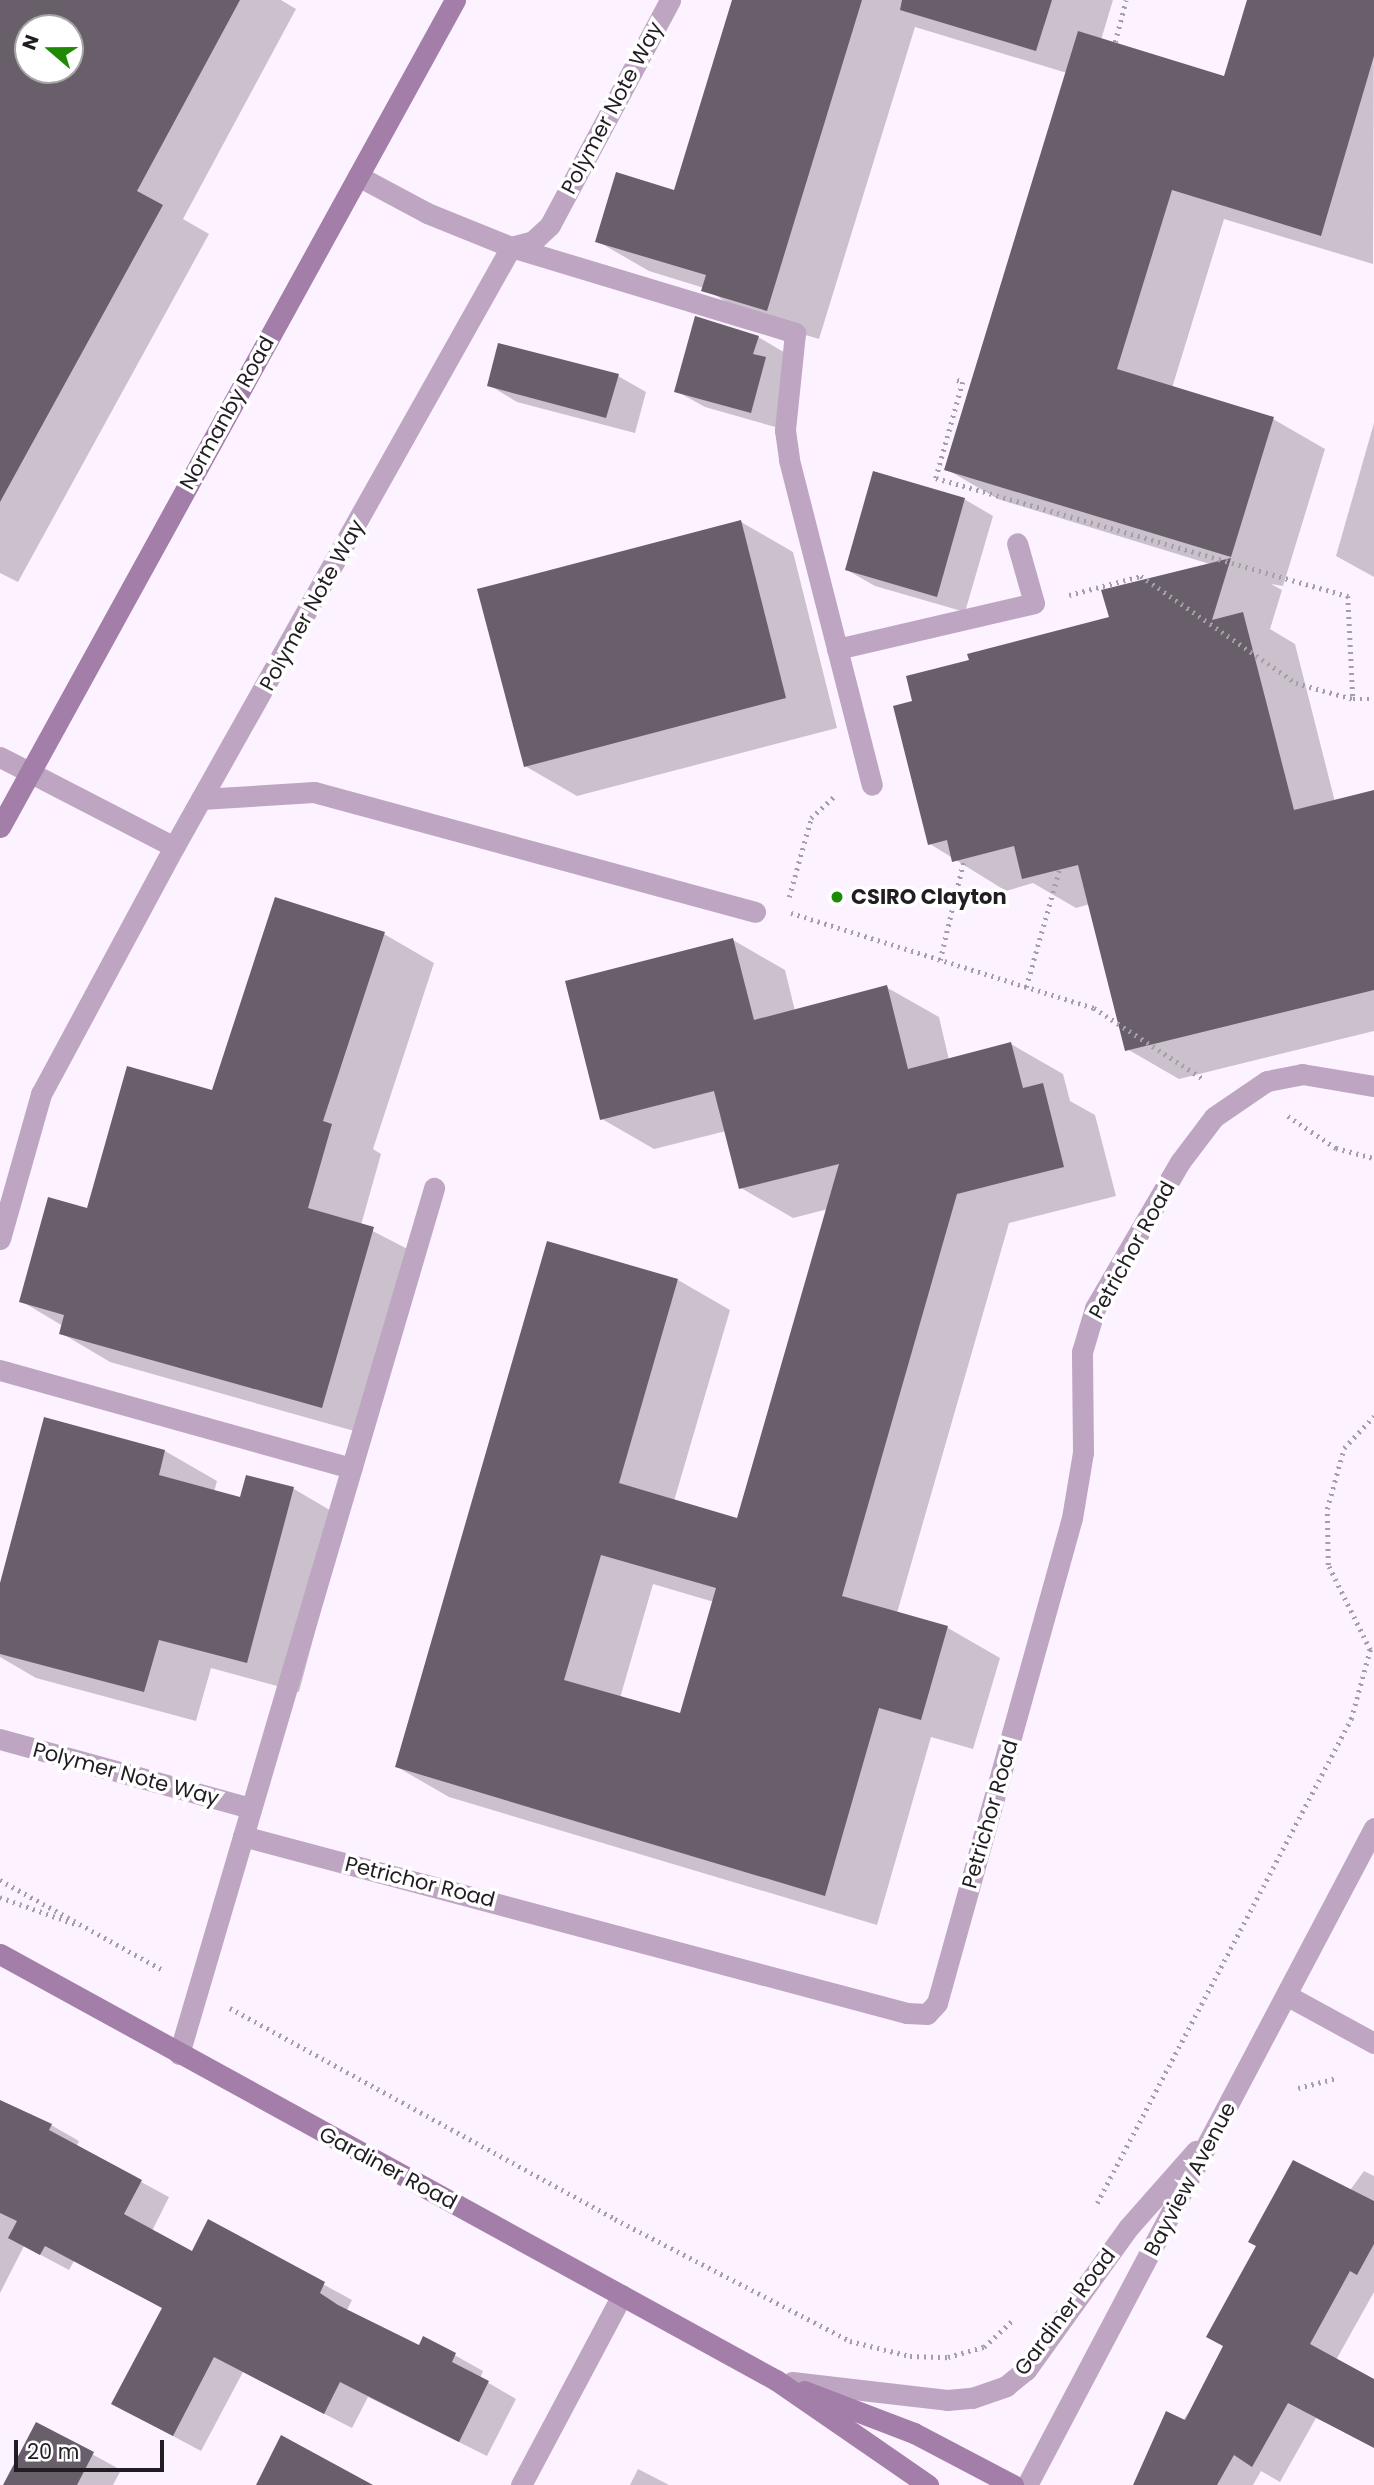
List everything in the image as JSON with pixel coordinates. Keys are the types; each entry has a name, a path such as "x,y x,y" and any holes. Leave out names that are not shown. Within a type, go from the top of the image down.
{"street":[{"name":"Normanby Road","path":"0,827 455,0"},
{"name":"Polymer Note Way","path":"0,1239 41,1094 174,847 511,247 533,241 550,225 670,0"},
{"path":"358,176 427,214 511,247 795,333 785,430 788,450 872,785"},
{"path":"837,649 1034,603 1017,543"},
{"path":"0,757 174,847"},
{"path":"201,799 314,792 755,912"},
{"name":"Petrichor Road","path":"243,1836 907,2013 927,2014 937,2003 1072,1518 1083,1452 1082,1352 1095,1308 1180,1162 1214,1117 1267,1081 1302,1074 1374,1086"},
{"path":"179,2054 434,1188"},
{"path":"0,1370 352,1468"},
{"name":"Polymer Note Way","path":"0,1739 251,1808"},
{"name":"Bayview Avenue","path":"1027,2485 1288,1996 1374,1820"},
{"name":"Bayview Avenue","path":"1350,1872 1374,1828"},
{"name":"Gardiner Road","path":"0,1954 776,2380 928,2485"},
{"path":"1288,1996 1374,2043"},
{"name":"Gardiner Road","path":"776,2380 947,2400 972,2398 1006,2386 1040,2351 1128,2228 1220,2123"},
{"path":"521,2485 622,2295"},
{"name":"Gardiner Road","path":"776,2380 914,2433 1013,2485"}],"path":[{"path":"1115,42 1126,0"},
{"path":"957,380 963,382 936,478 1348,596 1353,699"},
{"path":"1034,603 1141,576 1296,683 1353,699 1374,699"},
{"path":"872,785 830,796 811,817 785,911 1094,1008 1238,1101"},
{"path":"940,960 964,859"},
{"path":"1026,987 1059,870"},
{"path":"1267,1081 1281,1109 1305,1129 1336,1148 1374,1158"},
{"path":"0,1880 89,1929 0,1897"},
{"path":"1298,2088 1337,2078"}],"building":[{"path":"0,0 240,0 137,191 163,205 0,502"},
{"path":"732,0 862,0 767,311 701,291 706,275 595,242 616,172 674,190"},
{"path":"902,0 1052,0 1036,51 900,10"},
{"path":"1247,0 1374,0 1374,56 1321,236 1172,190 1117,369 1274,417 1231,557 944,470 1078,31 1224,76"},
{"path":"695,316 759,336 753,354 766,357 751,413 674,392"},
{"path":"498,343 619,374 606,418 487,386"},
{"path":"873,471 965,498 937,597 845,570"},
{"path":"741,520 786,698 524,767 477,589"},
{"path":"1231,558 1212,620 1243,612 1294,810 1374,790 1374,990 1125,1051 1078,865 1022,879 1014,846 952,862 947,840 928,845 893,706 912,701 906,676 969,660 967,654 1109,617 1101,590"},
{"path":"275,897 385,932 323,1121 332,1124 308,1208 374,1227 322,1408 59,1334 64,1315 19,1302 48,1197 87,1208 127,1066 212,1090"},
{"path":"733,938 754,1020 887,985 908,1069 1011,1042 1023,1088 1043,1083 1064,1167 957,1194 842,1596 948,1626 921,1720 879,1708 825,1896 395,1767 547,1241 678,1279 619,1483 737,1518 839,1164 739,1189 714,1091 600,1120 565,981","holes":["601,1555 716,1588 680,1713 564,1680"]},
{"path":"44,1417 165,1450 159,1475 240,1497 246,1475 294,1487 247,1663 159,1640 144,1692 0,1654 0,1583"},
{"path":"0,2100 52,2124 49,2130 142,2180 124,2214 192,2251 208,2219 325,2282 320,2293 338,2305 419,2345 423,2336 456,2353 452,2362 489,2381 459,2442 340,2382 324,2414 214,2357 173,2436 111,2404 162,2308 45,2246 40,2255 8,2238 17,2221 0,2213"},
{"path":"1293,2160 1374,2201 1374,2244 1357,2275 1350,2271 1310,2344 1374,2379 1374,2448 1288,2403 1252,2467 1234,2455 1217,2485 1133,2485 1166,2411 1185,2420 1223,2346 1206,2337 1256,2246 1248,2242"},
{"path":"36,2422 94,2452 77,2485 3,2485"},
{"path":"281,2435 373,2485 256,2485"}],"place":[{"name":"CSIRO Clayton","path":"837,897"}]}
